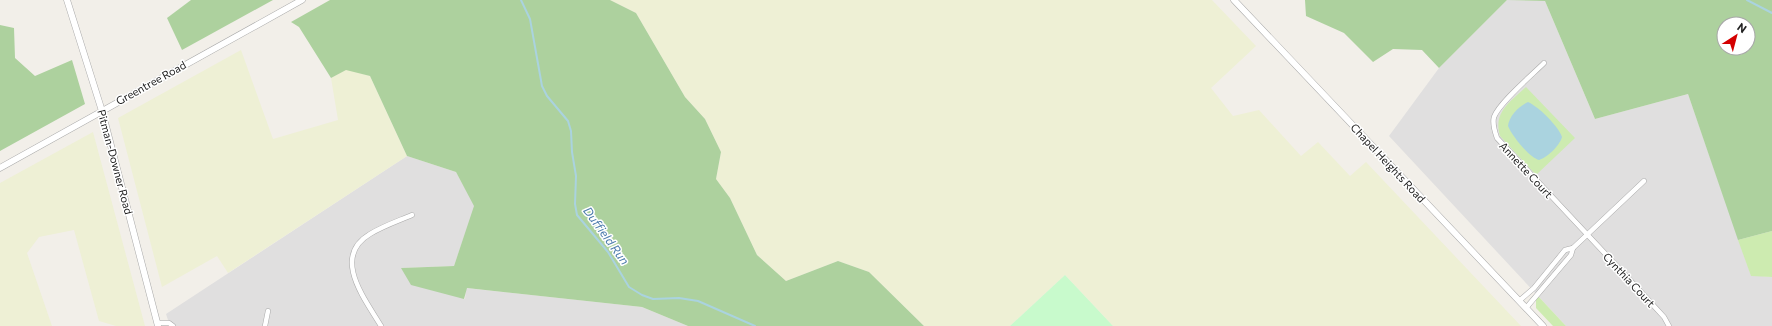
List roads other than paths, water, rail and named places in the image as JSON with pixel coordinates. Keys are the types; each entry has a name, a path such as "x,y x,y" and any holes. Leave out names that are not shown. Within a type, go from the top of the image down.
{"street":[{"name":"Pitman-Downer Road","path":"67,0 102,111 157,325"},
{"name":"Greentree Road","path":"0,168 302,0"},
{"name":"Chapel Heights Road","path":"1234,0 1542,326"},
{"name":"Annette Court","path":"1544,63 1502,105 1494,117 1494,128 1497,138 1508,152 1587,236"},
{"path":"1519,301 1534,288 1565,250 1573,248 1587,236 1644,181"},
{"path":"381,326 364,297 352,272 351,262 353,252 359,242 370,234 412,215"},
{"name":"Cynthia Court","path":"1587,236 1664,317 1669,326"},
{"path":"1526,308 1571,255 1573,248"},
{"path":"265,326 268,311"},
{"path":"157,325 169,323 173,326"}],"water":[{"path":"1528,102 1548,117 1562,137 1559,144 1553,150 1539,160 1530,155 1521,146 1508,126 1510,119 1515,112"}],"waterway":[{"name":"Duffield Run","path":"521,0 530,19 542,86 547,96 568,121 571,131 572,152 576,176 575,204 577,215 608,252 629,287 642,295 653,299 679,298 698,301 755,326"},
{"path":"1747,0 1772,13"}]}
